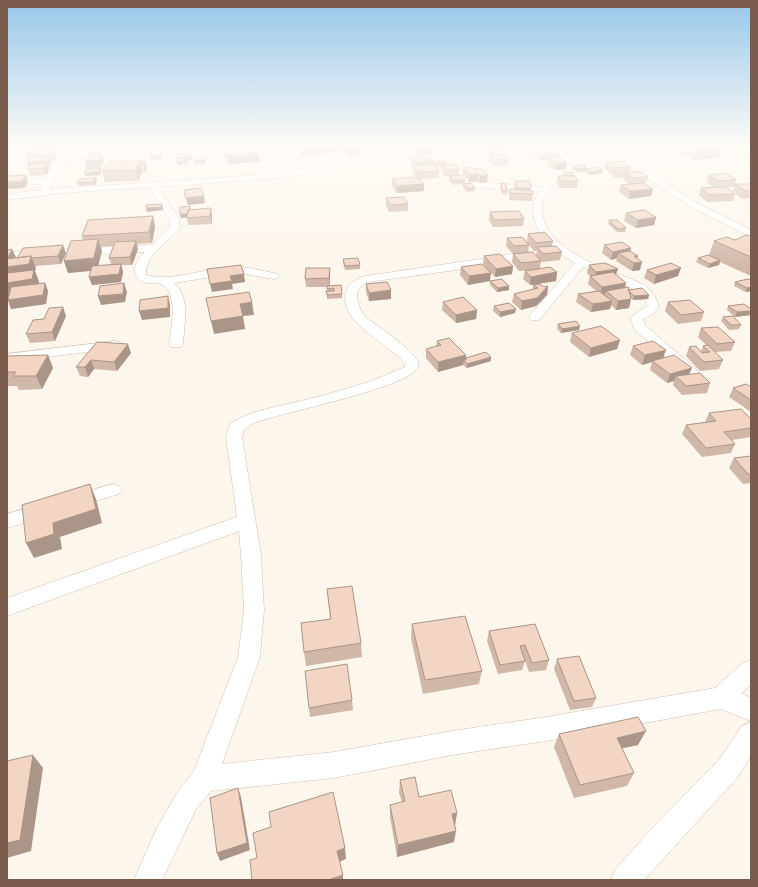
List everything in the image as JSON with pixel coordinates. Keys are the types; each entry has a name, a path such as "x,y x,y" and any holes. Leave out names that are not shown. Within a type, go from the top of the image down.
{"street":[{"path":"44,192 47,186"},
{"path":"7,197 44,192 131,186"},
{"path":"153,186 174,219 175,228 143,260 140,269 141,276 146,279 164,280 221,271 238,270 274,276"},
{"path":"521,186 544,190"},
{"path":"548,186 544,190 538,200 536,209 538,220 546,233 562,250 582,261 639,286 652,300 653,307 650,312 638,317 637,321 640,327 695,376"},
{"path":"665,186 694,205 751,234"},
{"path":"7,255 155,248"},
{"path":"148,880 166,840 187,800 204,779 249,657 254,610 251,555 234,437 236,428 245,421 263,414 324,400 374,385 407,372 412,368 412,363 404,354 360,319 354,309 351,294 353,287 358,282 366,279 456,268 562,250"},
{"path":"535,318 582,261"},
{"path":"164,280 174,289 179,304 176,344"},
{"path":"7,358 115,344"},
{"path":"7,521 112,490"},
{"path":"7,607 246,521"},
{"path":"721,698 751,670"},
{"path":"204,779 334,765 452,743 546,729 721,698 738,703 751,710"},
{"path":"625,880 664,836 727,770 751,734"}],"building":[{"path":"465,186 474,186 475,188 467,188"},
{"path":"501,186 506,186 507,191 502,191"},
{"path":"516,186 531,186 531,188 516,188"},
{"path":"623,186 649,186 653,189 630,191"},
{"path":"738,186 751,186 751,191 745,191"},
{"path":"726,187 735,194 710,195 701,188"},
{"path":"201,188 204,196 186,198 184,190"},
{"path":"510,189 533,191 533,194 509,193"},
{"path":"404,197 408,204 390,205 386,198"},
{"path":"162,204 162,207 146,208 146,205"},
{"path":"190,206 190,210 188,210 187,214 180,214 180,207"},
{"path":"211,208 210,216 187,218 188,210"},
{"path":"644,210 656,217 638,220 626,213"},
{"path":"519,211 524,219 494,220 490,212"},
{"path":"153,216 149,232 82,236 88,220"},
{"path":"609,220 617,220 626,228 618,229"},
{"path":"545,232 553,241 536,243 528,234"},
{"path":"746,235 751,236 751,257 714,241 727,237 735,240"},
{"path":"522,237 529,245 514,246 507,238"},
{"path":"98,239 94,258 64,261 71,241"},
{"path":"136,241 130,257 109,258 115,242"},
{"path":"622,242 631,248 613,252 604,245"},
{"path":"63,245 58,256 32,258 31,256 17,258 23,248"},
{"path":"556,246 562,252 543,254 537,247"},
{"path":"12,249 7,259 7,250"},
{"path":"630,251 638,256 634,256 642,262 634,263 618,253"},
{"path":"533,252 541,261 521,263 513,254"},
{"path":"500,254 513,266 496,269 484,256"},
{"path":"708,255 720,260 710,264 698,258"},
{"path":"31,256 29,264 7,267 7,259"},
{"path":"358,258 360,265 345,266 343,259"},
{"path":"605,263 618,269 596,272 589,265"},
{"path":"671,263 681,268 656,275 647,270"},
{"path":"121,264 119,274 89,277 92,266"},
{"path":"482,264 491,273 469,276 461,267"},
{"path":"241,265 244,274 230,276 232,281 210,284 207,269"},
{"path":"550,267 557,272 531,277 525,271"},
{"path":"306,268 330,268 329,278 305,279"},
{"path":"34,270 32,279 7,283 7,273"},
{"path":"613,272 626,283 602,287 590,276"},
{"path":"502,279 509,286 498,288 490,281"},
{"path":"748,279 751,280 751,287 747,288 735,282"},
{"path":"387,282 391,290 369,293 366,284"},
{"path":"45,283 43,295 8,300 11,287"},
{"path":"124,283 123,294 98,296 100,286"},
{"path":"540,284 544,287 548,286 537,298 522,301 514,294 538,288 533,285"},
{"path":"341,285 342,294 327,295 326,291 334,291 334,288 327,289 327,286"},
{"path":"628,287 631,299 618,301 606,291"},
{"path":"642,288 649,295 634,296 629,291 629,290"},
{"path":"599,291 612,301 593,304 578,294"},
{"path":"249,292 252,302 240,304 243,316 211,321 206,298"},
{"path":"168,296 168,308 139,311 140,300"},
{"path":"463,297 477,310 456,315 443,302"},
{"path":"690,300 704,312 681,315 668,302"},
{"path":"509,303 516,309 500,312 494,306"},
{"path":"744,304 751,309 751,311 737,312 728,306"},
{"path":"63,307 52,332 26,334 33,320 44,319 49,308"},
{"path":"733,316 741,325 731,325 723,317"},
{"path":"576,321 580,326 562,329 558,324"},
{"path":"601,326 620,340 591,348 572,333"},
{"path":"718,327 735,342 717,344 701,328"},
{"path":"449,338 466,355 438,362 426,349 441,345 437,341"},
{"path":"653,341 666,350 645,355 633,346"},
{"path":"97,342 128,344 114,362 91,360 85,367 76,367"},
{"path":"708,345 723,360 704,362 689,347 696,346 702,353 710,352 703,346"},
{"path":"486,352 491,357 467,364 464,360 466,360 466,358"},
{"path":"48,355 36,376 13,376 16,372 7,372 7,356"},
{"path":"674,355 692,368 670,374 652,361"},
{"path":"700,373 710,383 686,386 676,376"},
{"path":"746,384 751,387 751,400 733,388"},
{"path":"741,409 751,419 751,428 724,432 735,444 706,448 686,425 716,421 709,413"},
{"path":"751,456 751,474 748,474 734,458"},
{"path":"90,484 96,509 53,523 54,534 26,543 22,505"},
{"path":"352,586 361,643 304,652 301,623 331,619 327,589"},
{"path":"465,616 482,671 425,680 412,624"},
{"path":"535,624 549,660 532,663 525,645 520,646 525,661 500,665 489,631"},
{"path":"579,656 596,698 574,701 557,659"},
{"path":"347,664 352,700 309,708 305,671"},
{"path":"638,717 646,731 617,738 634,773 580,785 559,734"},
{"path":"33,755 20,840 7,843 7,761"},
{"path":"415,777 419,797 451,790 457,813 452,814 456,831 398,845 390,805 405,801 400,780"},
{"path":"238,788 247,843 217,853 210,798"},
{"path":"333,792 345,848 337,851 343,875 328,880 252,880 250,860 257,858 253,833 271,827 269,812"}]}
